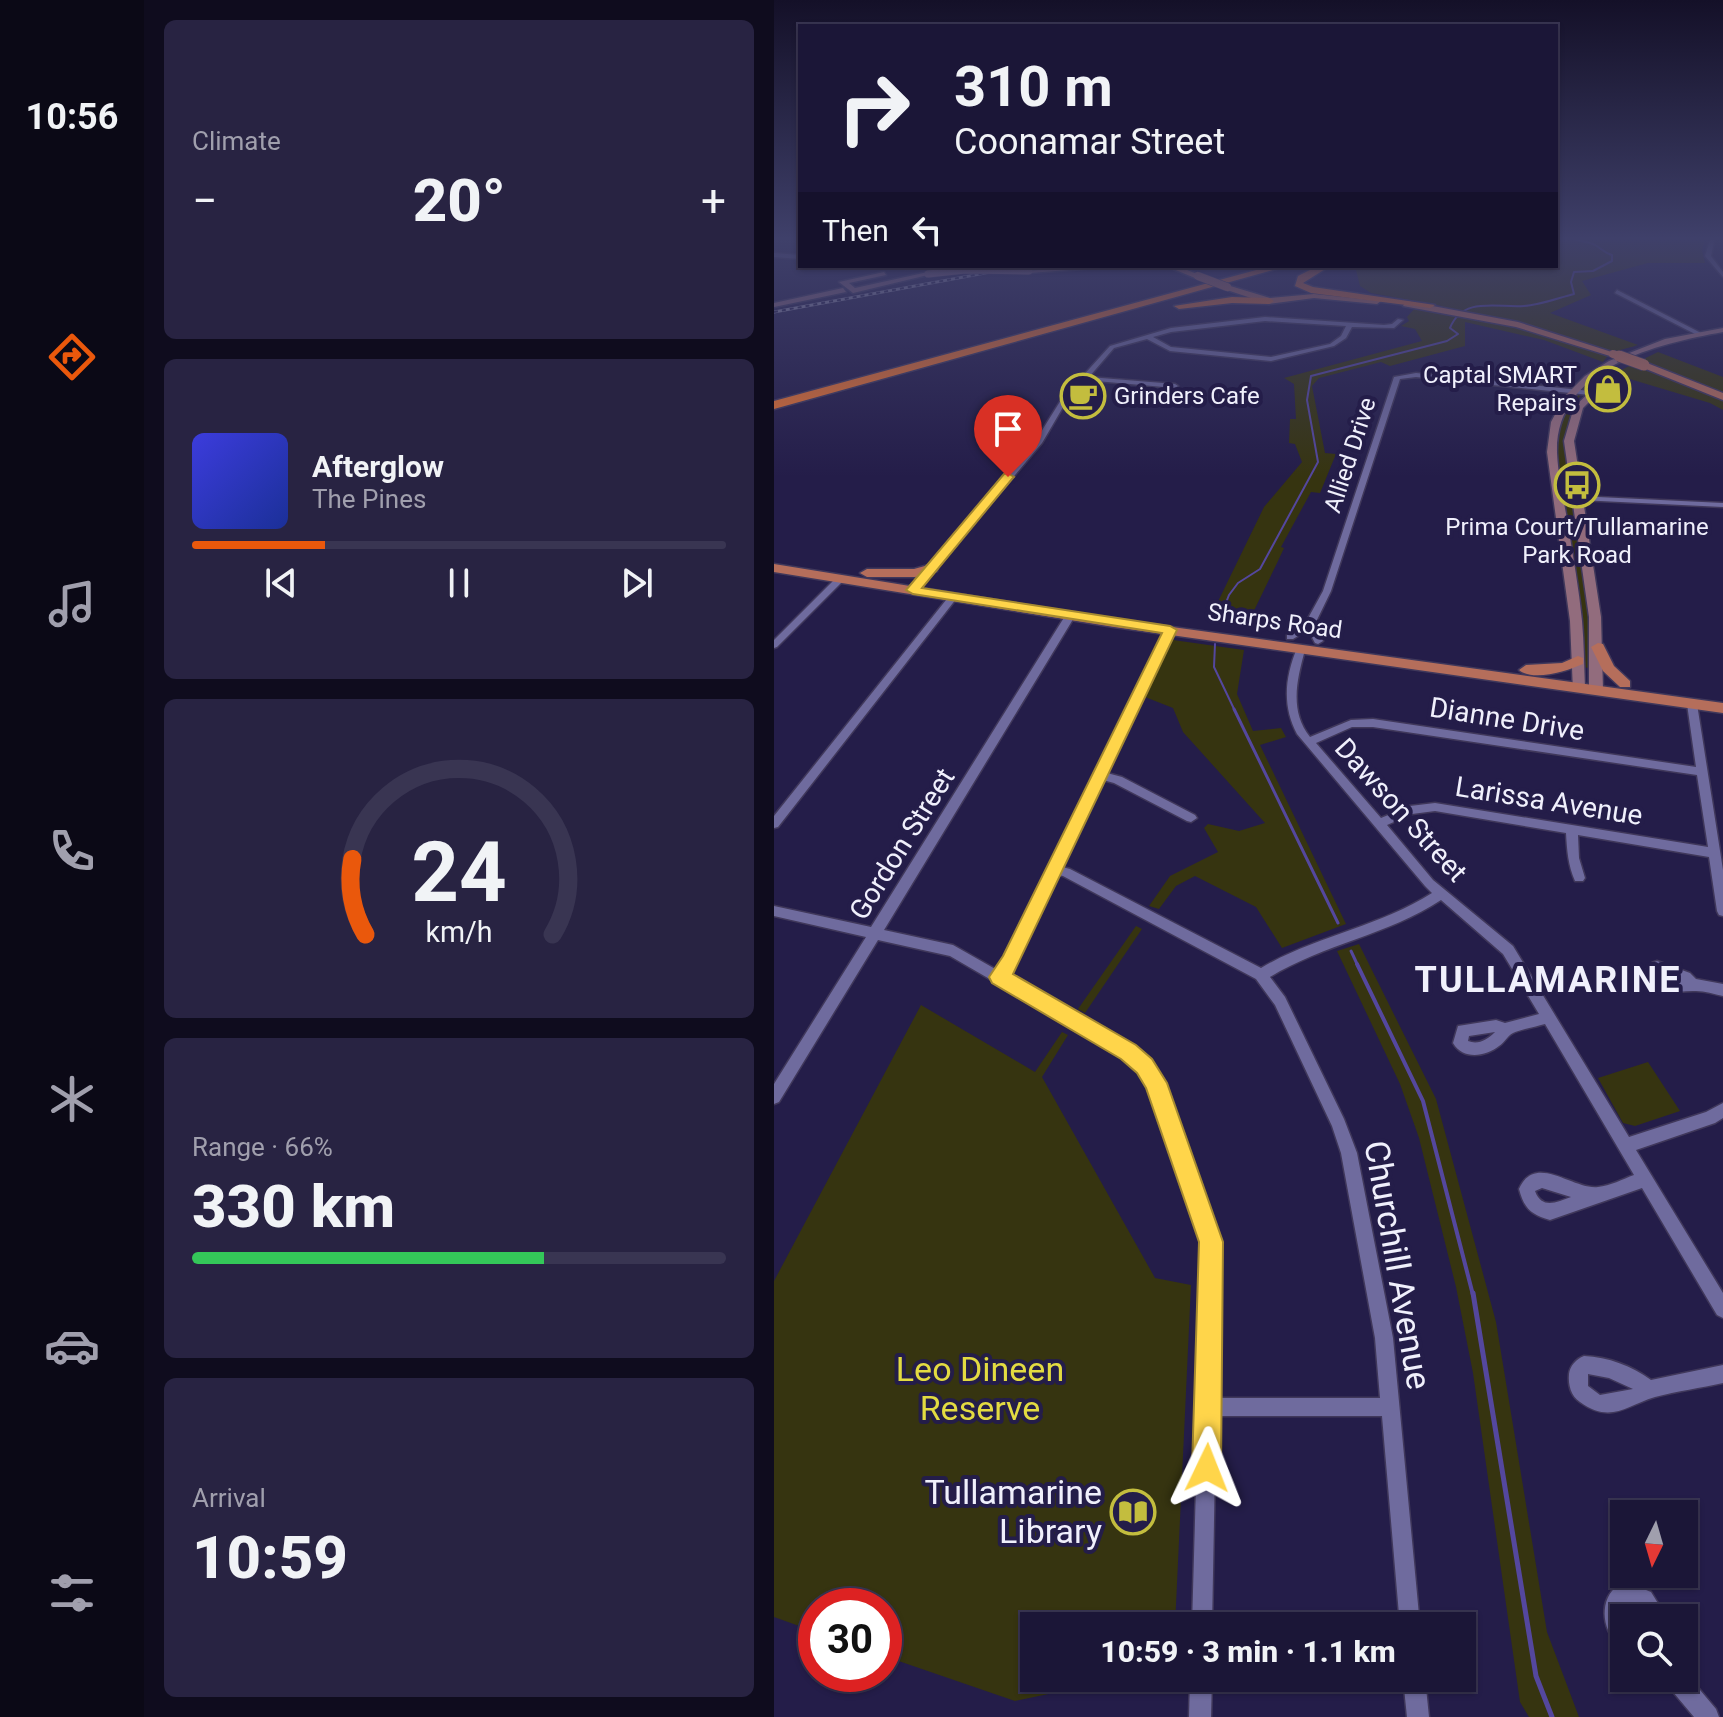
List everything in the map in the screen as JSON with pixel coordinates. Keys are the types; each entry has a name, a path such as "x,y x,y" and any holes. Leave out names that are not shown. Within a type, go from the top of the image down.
{"highway":[{"path":"774,402 1071,317"},
{"path":"901,365 1076,317"},
{"path":"876,377 1095,317"},
{"path":"774,402 1118,317"}],"main road":[{"path":"1488,317 1616,353 1723,394"},
{"name":"Sharps Road","path":"774,560 840,579 916,586 1116,618 1290,637 1526,670 1578,683"},
{"path":"857,572 901,574 936,562 935,575 948,591"},
{"name":"Sharps Road","path":"774,568 857,572 916,586"},
{"name":"Sharps Road","path":"948,591 1070,616 1116,618 1170,630 1300,650 1596,685 1723,708"},
{"path":"1272,635 1276,640 1292,643 1300,650"},
{"path":"1598,647 1608,668 1625,684"},
{"path":"1526,670 1564,667 1578,661"},
{"name":"Sharps Road","path":"1596,685 1625,684 1723,696"}],"street":[{"path":"1666,317 1699,334"},
{"path":"916,586 1039,441 1063,401 1112,347 1182,328 1265,319 1384,327 1394,326 1400,320"},
{"path":"1147,336 1178,351 1271,359 1332,345 1344,337 1350,324"},
{"path":"1578,683 1576,621 1553,436 1560,412 1576,390 1619,359 1655,345 1699,334 1723,333"},
{"path":"1596,685 1598,647 1575,497 1569,435 1575,415 1590,393 1613,374 1642,358 1723,333"},
{"name":"Allied Drive","path":"1310,624 1327,591 1397,377 1412,374 1576,390"},
{"path":"1083,378 1175,386"},
{"path":"1576,390 1590,393"},
{"path":"1559,497 1723,505"},
{"path":"811,606 823,581 814,570"},
{"path":"774,645 840,579"},
{"path":"774,824 948,591"},
{"name":"Gordon Street","path":"774,1097 1070,616"},
{"path":"1290,637 1310,624 1318,641"},
{"path":"1000,977 1170,630"},
{"name":"Dawson Street","path":"1300,650 1289,693 1293,715 1308,742 1441,894 1508,950 1720,1299"},
{"path":"1692,704 1723,911"},
{"name":"Dianne Drive","path":"1308,742 1351,724 1373,723 1703,772"},
{"path":"1100,775 1118,780 1191,818"},
{"name":"Larissa Avenue","path":"1379,824 1410,810 1435,807 1714,853"},
{"path":"1572,829 1573,858 1579,878"},
{"name":"Churchill Avenue","path":"1055,870 1066,872 1261,975 1280,1001 1344,1136 1383,1329 1409,1612"},
{"path":"1261,975 1288,957 1413,913 1441,894"},
{"path":"774,911 953,951 1129,1052 1145,1066 1156,1083 1211,1242 1202,1612"},
{"path":"1692,984 1723,990"},
{"path":"1505,1029 1549,1017"},
{"path":"1625,1146 1710,1118 1723,1110"},
{"path":"1593,1195 1645,1179"},
{"path":"1648,1390 1723,1374"},
{"path":"1209,1407 1391,1407"},
{"path":"1615,1604 1620,1596 1630,1592 1642,1597 1647,1604"},
{"path":"1200,1717 1201,1692"},
{"path":"1415,1692 1418,1717"},
{"path":"1685,1692 1708,1717"}],"green space":[{"path":"1407,317 1561,317 1638,345 1614,352 1603,362 1544,340 1465,322 1465,346 1390,366 1381,362 1319,378 1312,386 1325,453 1336,454 1320,493 1311,492 1281,547 1284,548 1248,623 1209,620 1264,507 1302,462 1295,444 1289,443 1290,419 1296,419 1294,384 1284,378 1422,341 1415,329 1401,326 1409,321"},
{"path":"1658,352 1723,377 1723,410 1710,403 1613,374"},
{"path":"1579,393 1567,430 1566,455 1571,492 1566,492 1558,468 1557,441 1563,414"},
{"path":"1566,504 1573,504 1592,626 1595,669 1582,667"},
{"path":"1173,640 1244,650 1237,694 1253,731 1281,728 1286,737 1260,745 1346,924 1282,948 1256,907 1195,876 1176,886 1159,909 1149,906 1170,876 1218,852 1204,828 1208,824 1239,831 1265,823 1183,732 1173,708 1145,697"},
{"path":"1136,926 1142,929 1085,1013 1078,1009"},
{"path":"1359,944 1436,1099 1496,1322 1547,1632 1579,1717 1529,1717 1520,1702 1473,1373 1456,1287 1419,1138 1400,1084 1337,951"},
{"name":"Leo Dineen Reserve","path":"921,1005 1035,1072 1062,1032 1068,1035 1042,1077 1155,1278 1191,1285 1176,1612 1020,1612 1020,1692 1058,1692 1015,1701 902,1662 902,1588 798,1588 798,1626 774,1617 774,1281"},
{"path":"1648,1062 1680,1111 1635,1126 1623,1123 1598,1078"}],"waterway":[{"path":"1220,618 1229,595 1238,583 1260,569 1318,462 1307,400 1311,376 1447,341 1458,334 1450,328 1457,317"},
{"path":"1215,644 1214,667 1235,711"},
{"path":"1234,709 1338,923"},
{"path":"1351,951 1358,966"},
{"path":"1357,964 1423,1101 1473,1295"},
{"path":"1473,1293 1536,1676 1552,1717"}],"place":[{"name":"Captal SMART Repairs","path":"1608,389"},
{"name":"Grinders Cafe","path":"1083,396"},
{"name":"Prima Court/Tullamarine Park Road","path":"1577,485"},
{"name":"Tullamarine Library","path":"1133,1512"}],"district":[{"name":"TULLAMARINE","path":"1548,980"}],"route":[{"path":"1008,477 913,590 1170,630 1000,977 1129,1052 1145,1066 1156,1083 1211,1242 1207,1468"}]}
